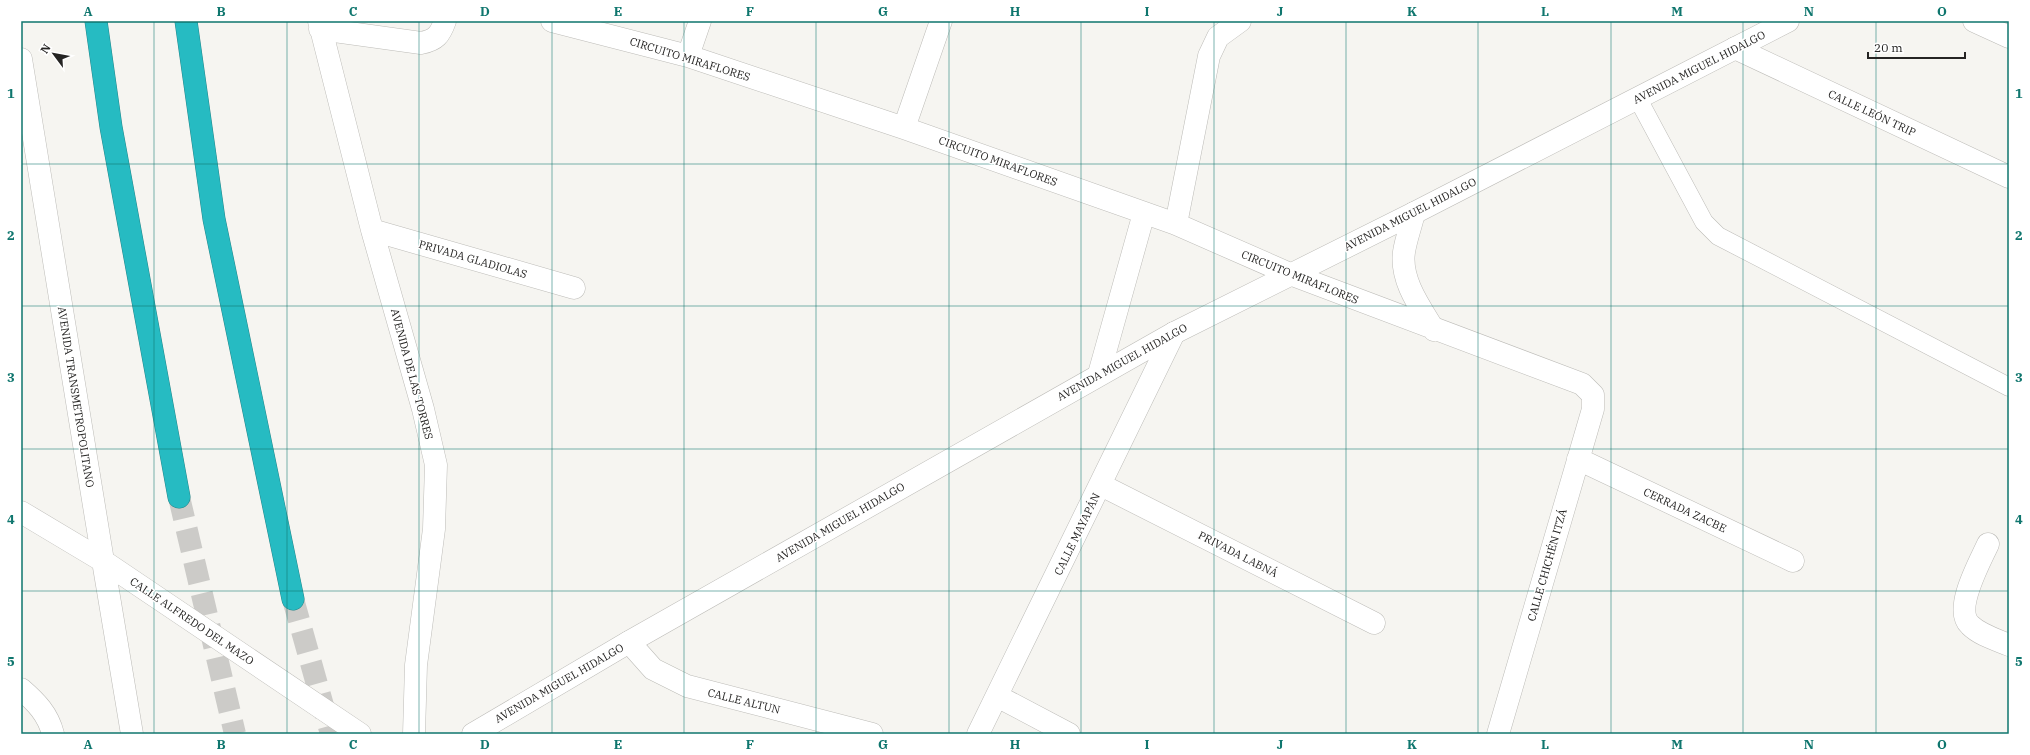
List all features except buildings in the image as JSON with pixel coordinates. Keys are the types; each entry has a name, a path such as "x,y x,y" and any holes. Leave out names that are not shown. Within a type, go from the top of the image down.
{"highway":[{"path":"96,21 111,127 180,497"},
{"path":"186,21 214,219 293,599"}],"street":[{"path":"319,25 421,43 433,41 441,31 445,21"},
{"name":"CIRCUITO MIRAFLORES","path":"552,21 688,56 904,128 1176,224 1290,274 1434,330 1582,384 1593,395"},
{"path":"688,56 700,21"},
{"path":"904,128 942,21"},
{"path":"1176,224 1209,56 1218,37 1240,21"},
{"name":"AVENIDA MIGUEL HIDALGO","path":"473,734 629,642 1099,374 1174,333 1414,213 1788,21"},
{"path":"1974,21 2009,37"},
{"name":"AVENIDA DE LAS TORRES","path":"319,25 372,230 423,409 436,465 434,528 416,665 414,734"},
{"name":"CALLE LEÓN TRIP","path":"1735,48 2009,177"},
{"name":"AVENIDA TRANSMETROPOLITANO","path":"21,59 132,734"},
{"path":"1099,374 1144,213"},
{"path":"1414,213 1404,253 1405,274 1412,294 1434,330"},
{"name":"PRIVADA GLADIOLAS","path":"372,230 574,288"},
{"name":"CALLE MAYAPÁN","path":"978,734 998,696 1174,333"},
{"name":"CALLE CHICHÉN ITZÁ","path":"1498,734 1593,409 1593,395"},
{"name":"CERRADA ZACBE","path":"1578,459 1793,561"},
{"name":"PRIVADA LABNÁ","path":"1101,485 1374,623"},
{"name":"CALLE ALFREDO DEL MAZO","path":"21,512 103,561 360,734"},
{"path":"1988,544 1965,599 1965,617 1970,625 1977,630 2009,645"},
{"name":"CALLE ALTUN","path":"629,642 653,669 687,686 872,734"},
{"path":"21,689 37,703 48,718 53,734"},
{"path":"998,696 1070,734"}],"lane":[{"path":"1638,99 1704,222 1718,236 2009,387"}],"tunnel":[{"path":"179,497 235,734"},
{"path":"293,599 331,734"}]}
